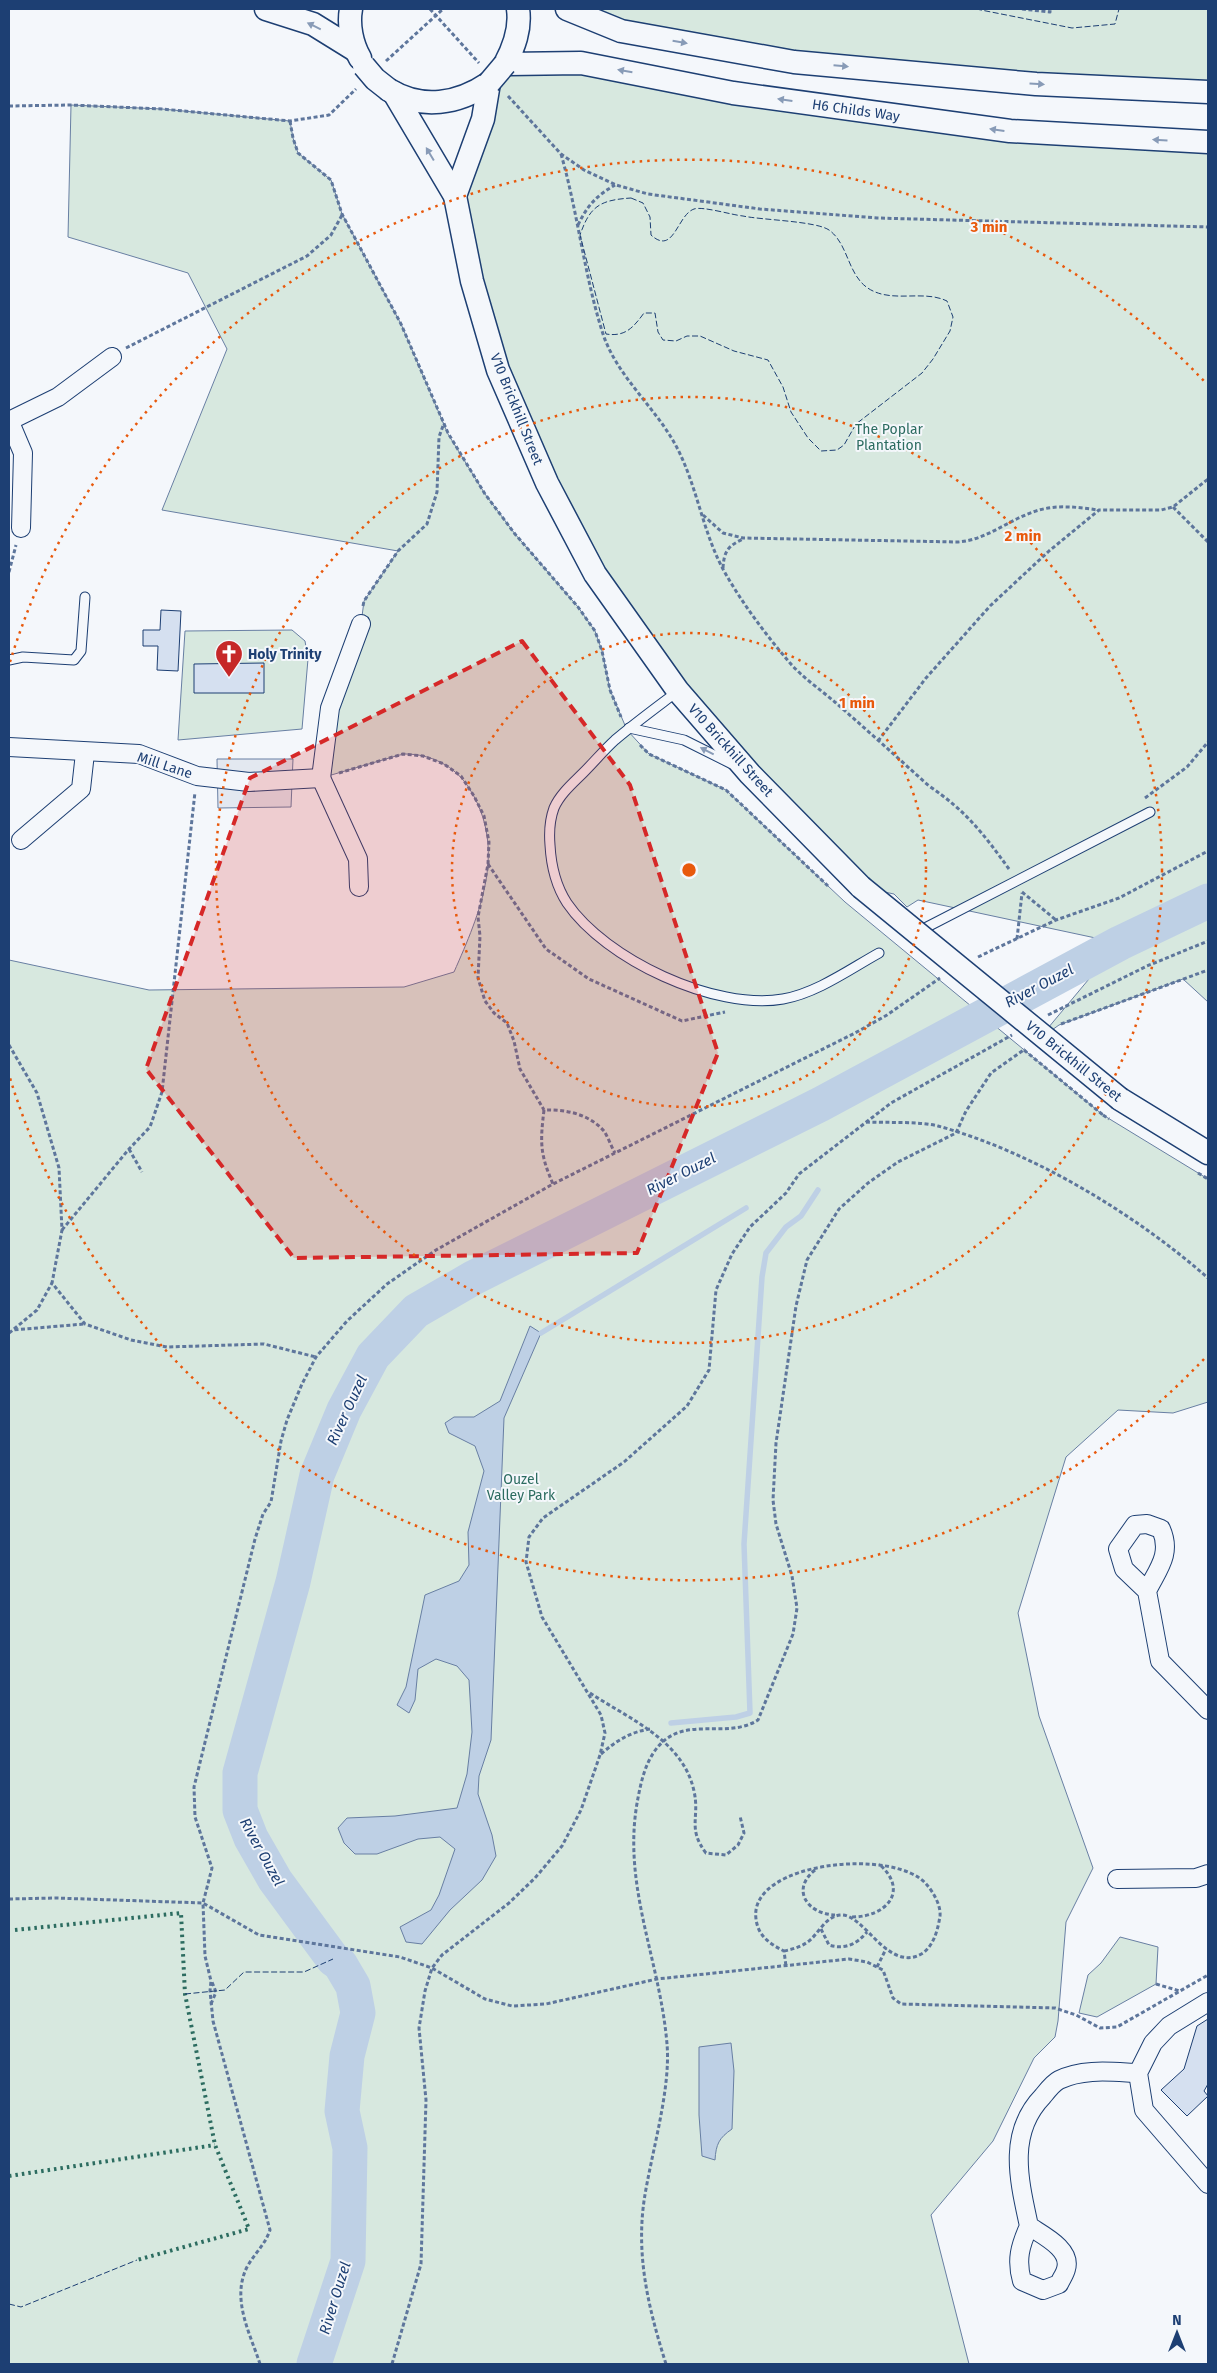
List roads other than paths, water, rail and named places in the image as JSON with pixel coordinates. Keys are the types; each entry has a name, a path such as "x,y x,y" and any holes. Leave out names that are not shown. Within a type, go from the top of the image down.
{"street":[{"path":"266,9 313,24 360,58 375,79 392,91 409,99 443,102 459,99 488,83 505,64 513,49 518,32 518,9"},
{"path":"351,9 349,20 360,58"},
{"path":"567,9 621,31 794,62 1036,84 1208,92"},
{"name":"H6 Childs Way","path":"505,64 581,63 733,93 1010,131 1208,142"},
{"path":"455,196 483,119 488,83"},
{"name":"V10 Brickhill Street","path":"392,91 455,196 472,281 498,370 547,483 595,574 678,691 750,774 861,887 1120,1099 1208,1153"},
{"path":"21,528 23,453 9,421 58,397 112,358"},
{"path":"360,887 358,859 321,778 330,708 361,624"},
{"name":"Mill Lane","path":"9,747 85,753 139,754 197,776 249,782 321,778"},
{"path":"21,840 81,789 85,753"},
{"path":"1147,1591 1160,1660 1208,1710"},
{"path":"1117,1879 1196,1878 1208,1874"},
{"path":"1208,2002 1169,2026 1153,2042 1138,2073 1144,2110 1208,2184"},
{"path":"1029,2226 1018,2177 1019,2141 1031,2108 1058,2080 1093,2071 1138,2073"}],"lane":[{"path":"9,660 23,657 74,660 81,651 85,597"},
{"path":"678,691 628,729 568,788 554,808 549,833 551,857 556,878 566,902 600,937 661,976 724,997 753,1000 784,999 809,990 879,953"},
{"path":"628,729 684,740 750,774"},
{"path":"927,927 1148,813"}],"water":[{"path":"530,1326 541,1333 504,1418 491,1740 479,1776 478,1794 492,1835 496,1856 482,1880 450,1910 422,1944 406,1942 400,1927 431,1910 439,1895 455,1849 440,1837 418,1839 377,1854 355,1854 344,1843 338,1828 347,1818 395,1816 457,1808 467,1774 472,1732 469,1680 457,1666 436,1659 418,1669 415,1700 409,1713 397,1705 406,1687 425,1595 459,1581 469,1565 468,1532 484,1471 475,1446 449,1433 445,1423 454,1417 474,1417 500,1401"},
{"path":"731,2043 734,2071 732,2129 719,2142 715,2160 702,2156 699,2115 699,2047"}],"waterway":[{"name":"River Ouzel","path":"314,2364 348,2261 350,2148 342,2111 347,2056 358,2013 353,1986 340,1964 333,1959 275,1880 251,1838 240,1810 240,1773 293,1582 317,1475 344,1410 373,1356 416,1311 473,1278 821,1104 1120,943 1208,901"},
{"path":"671,1723 736,1717 750,1713 744,1544 762,1277 766,1253 786,1227 801,1216 818,1190"},
{"path":"541,1333 746,1208"}],"place":[{"name":"Holy Trinity","path":"229,678"}],"park label":[{"name":"The Poplar Plantation","path":"889,438"},
{"name":"Ouzel Valley Park","path":"521,1488"}]}
